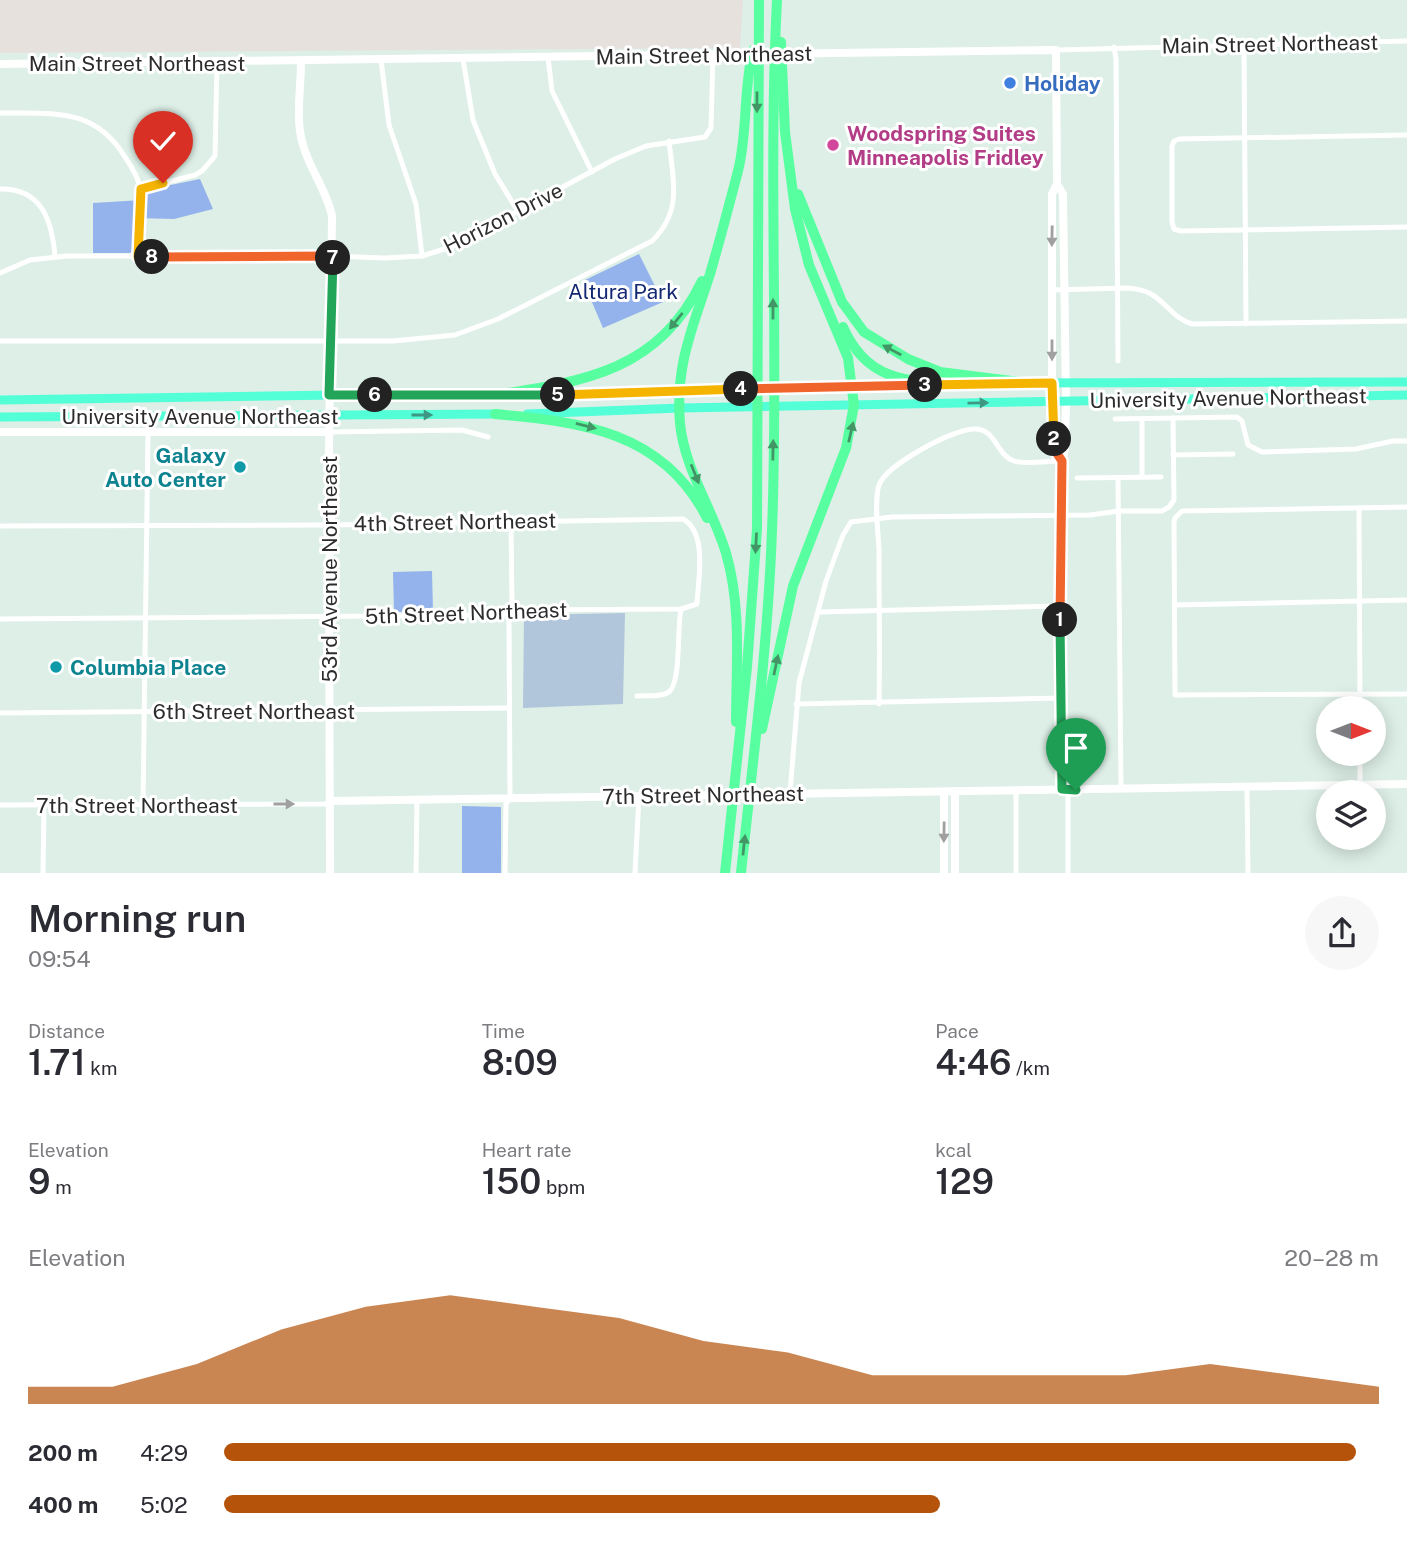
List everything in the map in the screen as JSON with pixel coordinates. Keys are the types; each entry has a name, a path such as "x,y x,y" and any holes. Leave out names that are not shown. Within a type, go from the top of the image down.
{"highway":[{"path":"725,873 752,610 759,426 759,0"},
{"path":"751,779 793,586 846,448 854,419 853,387 844,348 808,265 795,209 786,146 779,0"},
{"path":"741,873 768,609 772,527 773,136 779,0"},
{"path":"736,779 737,623 730,570 687,452 681,428 679,390 682,358 740,162 748,71 757,34"},
{"path":"786,146 804,212 842,302 859,328 881,344 932,370 1028,383"},
{"path":"795,209 811,254 848,337 859,355 877,370 901,379 970,384"},
{"path":"488,396 585,379 626,362 654,343 677,320 698,288 726,216"},
{"path":"495,414 579,424 615,435 649,453 678,478 698,503 719,540 730,570"}],"main road":[{"name":"University Avenue Northeast","path":"0,400 329,395 488,396 1028,383 1407,382"},
{"name":"University Avenue Northeast","path":"0,417 495,414 680,408 1407,395"}],"street":[{"name":"Main Street Northeast","path":"0,64 791,55 1407,41"},
{"path":"1244,45 1246,324"},
{"path":"1114,47 1118,361"},
{"path":"1056,50 1058,184 1063,194 1065,290 1066,401 1060,514 1060,606 1068,873"},
{"name":"Horizon Drive","path":"0,273 30,260 55,256 422,256 451,247 646,146 705,137 711,128 713,54"},
{"path":"548,57 552,91 592,172"},
{"path":"463,59 473,120 495,174 519,213"},
{"path":"381,60 389,125 416,204 422,256"},
{"name":"53rd Avenue Northeast","path":"301,62 302,141 308,161 330,205 332,216 329,395 330,873"},
{"path":"141,189 195,175 215,156 217,63"},
{"path":"0,113 64,114 81,117 106,133 132,166 141,189 138,257"},
{"path":"1407,135 1180,139 1174,141 1172,159 1174,229 1407,227"},
{"path":"0,341 393,341 454,335 498,320 653,242 665,229 672,211 674,193 669,141"},
{"path":"1058,184 1052,194 1052,401 1054,449 1062,461"},
{"path":"0,189 13,188 26,193 42,208 50,223 55,256"},
{"path":"1051,290 1129,288 1149,292 1176,317 1192,324 1407,321"},
{"path":"1115,419 1237,417 1242,421 1248,445 1262,452 1356,449 1407,441"},
{"path":"790,793 799,683 826,581 843,535 851,522 878,518 1090,515 1119,511 1162,511 1170,508 1174,500 1173,418"},
{"path":"1142,419 1142,477"},
{"path":"879,704 878,488 886,475 911,456 965,430 981,429 989,433 1003,453 1013,461 1062,461"},
{"name":"University Avenue Northeast","path":"0,432 463,430 488,437"},
{"path":"143,805 148,432"},
{"path":"1173,455 1233,454"},
{"path":"1077,478 1161,477"},
{"path":"1118,478 1121,788"},
{"path":"1407,507 1187,510 1178,514 1174,522 1175,695 1407,694"},
{"path":"1359,508 1360,695"},
{"name":"4th Street Northeast","path":"0,526 331,526 683,519 689,522 695,531 699,564 696,604 681,609"},
{"path":"505,873 506,804 510,798 511,522"},
{"path":"1174,605 1407,600"},
{"path":"819,612 1060,606"},
{"path":"637,695 662,695 670,691 675,680 681,609"},
{"name":"5th Street Northeast","path":"0,620 509,615 519,610 681,609"},
{"path":"796,704 1061,698"},
{"name":"6th Street Northeast","path":"0,713 509,708"},
{"name":"7th Street Northeast","path":"1386,784 1407,784"},
{"name":"7th Street Northeast","path":"0,805 325,804 331,801 1316,785"},
{"path":"1247,787 1248,873"},
{"path":"955,791 955,873"},
{"path":"1016,791 1016,873"},
{"path":"944,792 944,873"},
{"path":"635,873 639,796"},
{"path":"416,873 418,800"},
{"path":"43,873 44,805"}],"shaded area":[{"path":"0,0 743,0 740,48 0,53"},
{"path":"625,613 623,704 523,708 524,615"}],"green space":[{"path":"200,179 213,209 174,219 135,218 134,250 130,253 93,253 93,203 142,200 146,190"},
{"name":"Altura Park","path":"639,254 663,302 603,328 583,281"},
{"path":"432,571 433,612 394,612 393,572"},
{"path":"462,806 501,807 501,873 462,873"}],"place":[{"name":"Holiday","path":"1010,83"},
{"name":"Woodspring Suites Minneapolis Fridley","path":"833,145"},
{"name":"Galaxy Auto Center","path":"240,467"},
{"name":"Columbia Place","path":"56,667"}],"route":[{"path":"163,183 141,189 138,257 333,256 329,395 488,396 1052,383 1054,449 1062,461 1062,789 1076,790"}]}
